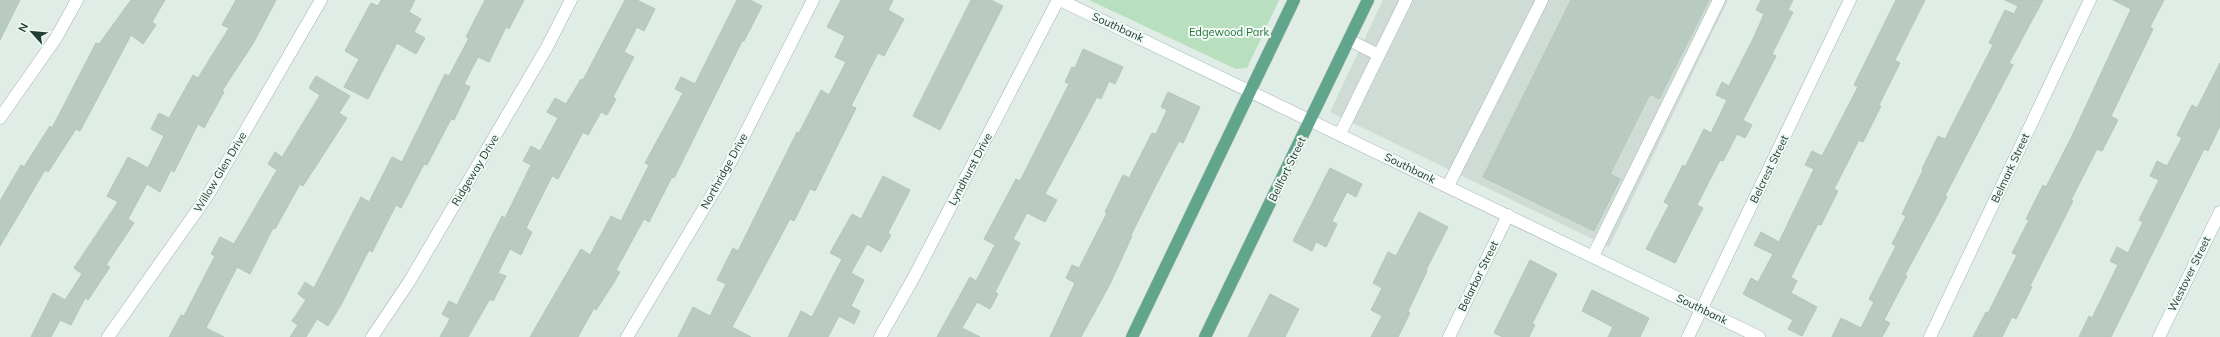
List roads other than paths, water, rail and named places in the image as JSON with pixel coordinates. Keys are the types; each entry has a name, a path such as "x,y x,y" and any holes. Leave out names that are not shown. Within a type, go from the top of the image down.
{"main road":[{"path":"1132,337 1249,90 1294,0"},
{"name":"Bellfort Street","path":"1205,337 1368,0"}],"street":[{"path":"0,118 56,38 77,0"},
{"name":"Willow Glen Drive","path":"108,337 208,195 321,0"},
{"name":"Ridgeway Drive","path":"372,337 409,282 538,63 571,0"},
{"name":"Northridge Drive","path":"627,337 725,173 813,0"},
{"name":"Southbank","path":"1059,0 1310,119 1759,337"},
{"name":"Lyndhurst Drive","path":"880,337 914,277 1059,0"},
{"path":"1340,134 1406,0"},
{"path":"1448,186 1542,0"},
{"path":"1593,256 1719,0"},
{"name":"Belcrest Street","path":"1688,337 1850,0"},
{"name":"Belmark Street","path":"1930,337 2090,0"},
{"path":"1349,40 1379,55"},
{"name":"Westover Street","path":"2159,337 2220,212"},
{"name":"Belarbor Street","path":"1449,337 1508,215"}],"park label":[{"name":"Edgewood Park","path":"1229,32"}]}
